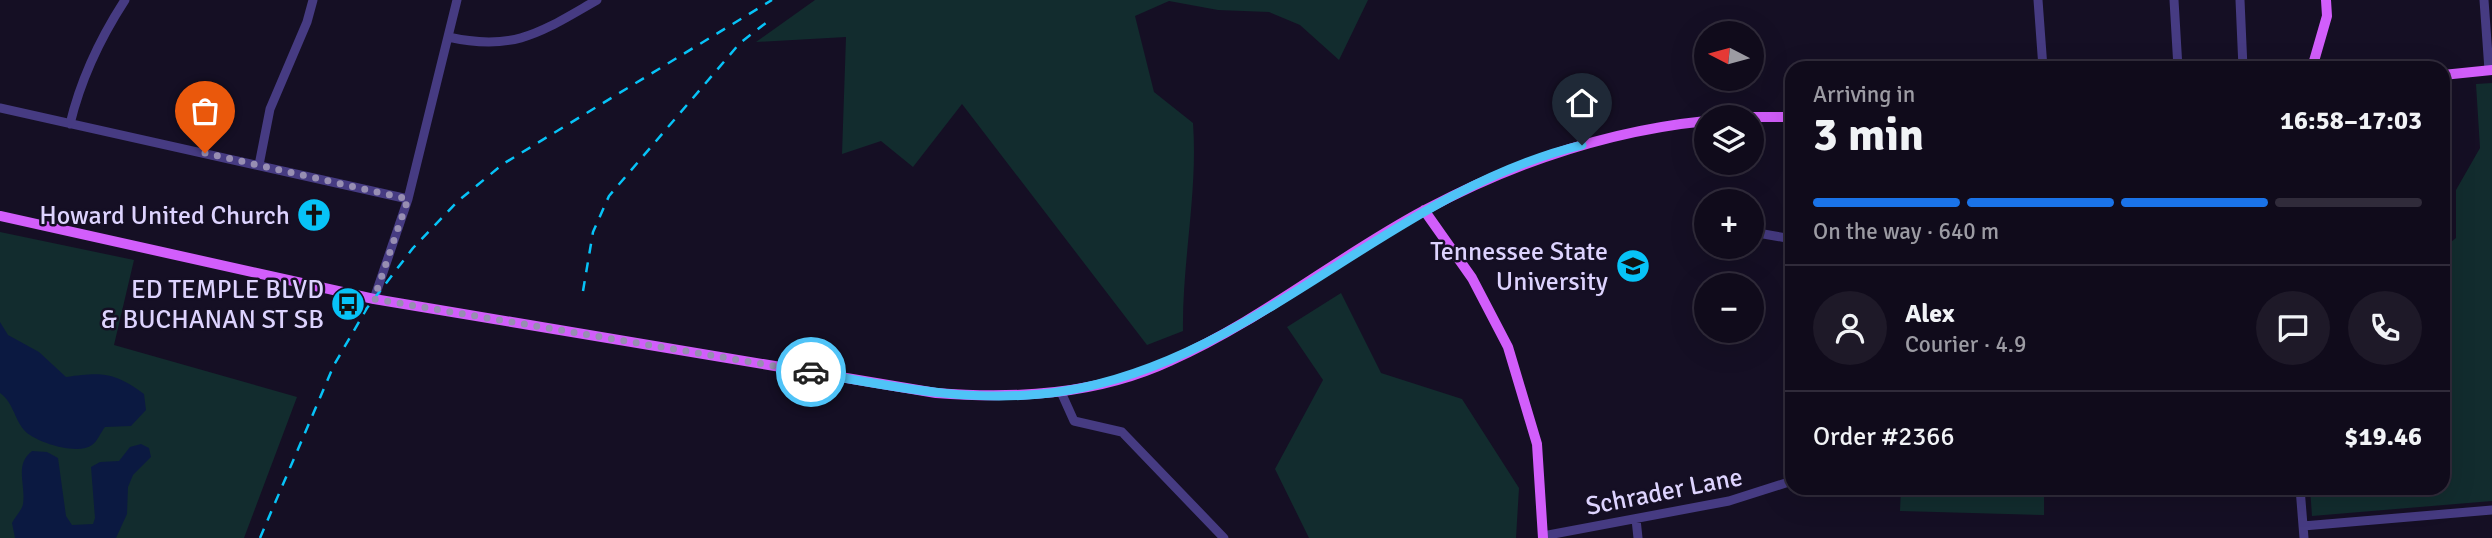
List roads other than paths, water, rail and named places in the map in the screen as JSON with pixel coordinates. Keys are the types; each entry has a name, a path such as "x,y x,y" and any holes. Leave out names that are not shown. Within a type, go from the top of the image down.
{"main road":[{"path":"2314,61 2327,16 2326,0"},
{"path":"2450,74 2490,70"},
{"path":"1764,117 1785,117"},
{"path":"0,216 374,299 936,393 985,397 1061,392 1102,384 1167,363 1210,342 1424,210 1501,172 1561,150 1645,130 1694,123"},
{"path":"1424,210 1472,278 1508,347 1537,444 1543,537"}],"street":[{"path":"71,124 79,89 94,51 125,0"},
{"path":"259,165 273,100 307,22 313,0"},
{"path":"374,299 408,199 457,0"},
{"path":"448,37 479,44 510,43 543,31 597,0"},
{"path":"2038,0 2042,61"},
{"path":"2174,0 2178,61"},
{"path":"2240,0 2243,61"},
{"path":"2484,0 2490,70"},
{"path":"0,108 408,199"},
{"path":"1764,234 1785,238"},
{"path":"1061,392 1074,421 1122,432 1224,538"},
{"name":"Schrader Lane","path":"1543,537 1745,497 1785,483"},
{"path":"2301,495 2304,538"},
{"path":"2303,526 2492,510"},
{"path":"1636,519 1638,538"}],"water":[{"path":"0,322 8,335 39,352 66,377 107,375 134,387 144,394 146,410 131,426 105,427 94,444 85,448 56,446 29,435 0,393"},
{"path":"141,444 149,448 151,457 133,475 128,487 127,514 116,538 15,538 12,523 21,509 24,497 23,462 32,451 47,452 58,458 66,516 72,525 93,524 95,518 91,467 100,462 119,461 130,447"}],"railway":[{"path":"260,538 334,365 367,308 413,248 458,201 503,164 772,0"},
{"path":"583,291 593,232 609,196 740,43 771,19"}],"place":[{"name":"Howard United Church","path":"314,215"},
{"name":"Tennessee State University","path":"1633,266"},
{"name":"ED TEMPLE BLVD & BUCHANAN ST SB","path":"348,304"}]}
